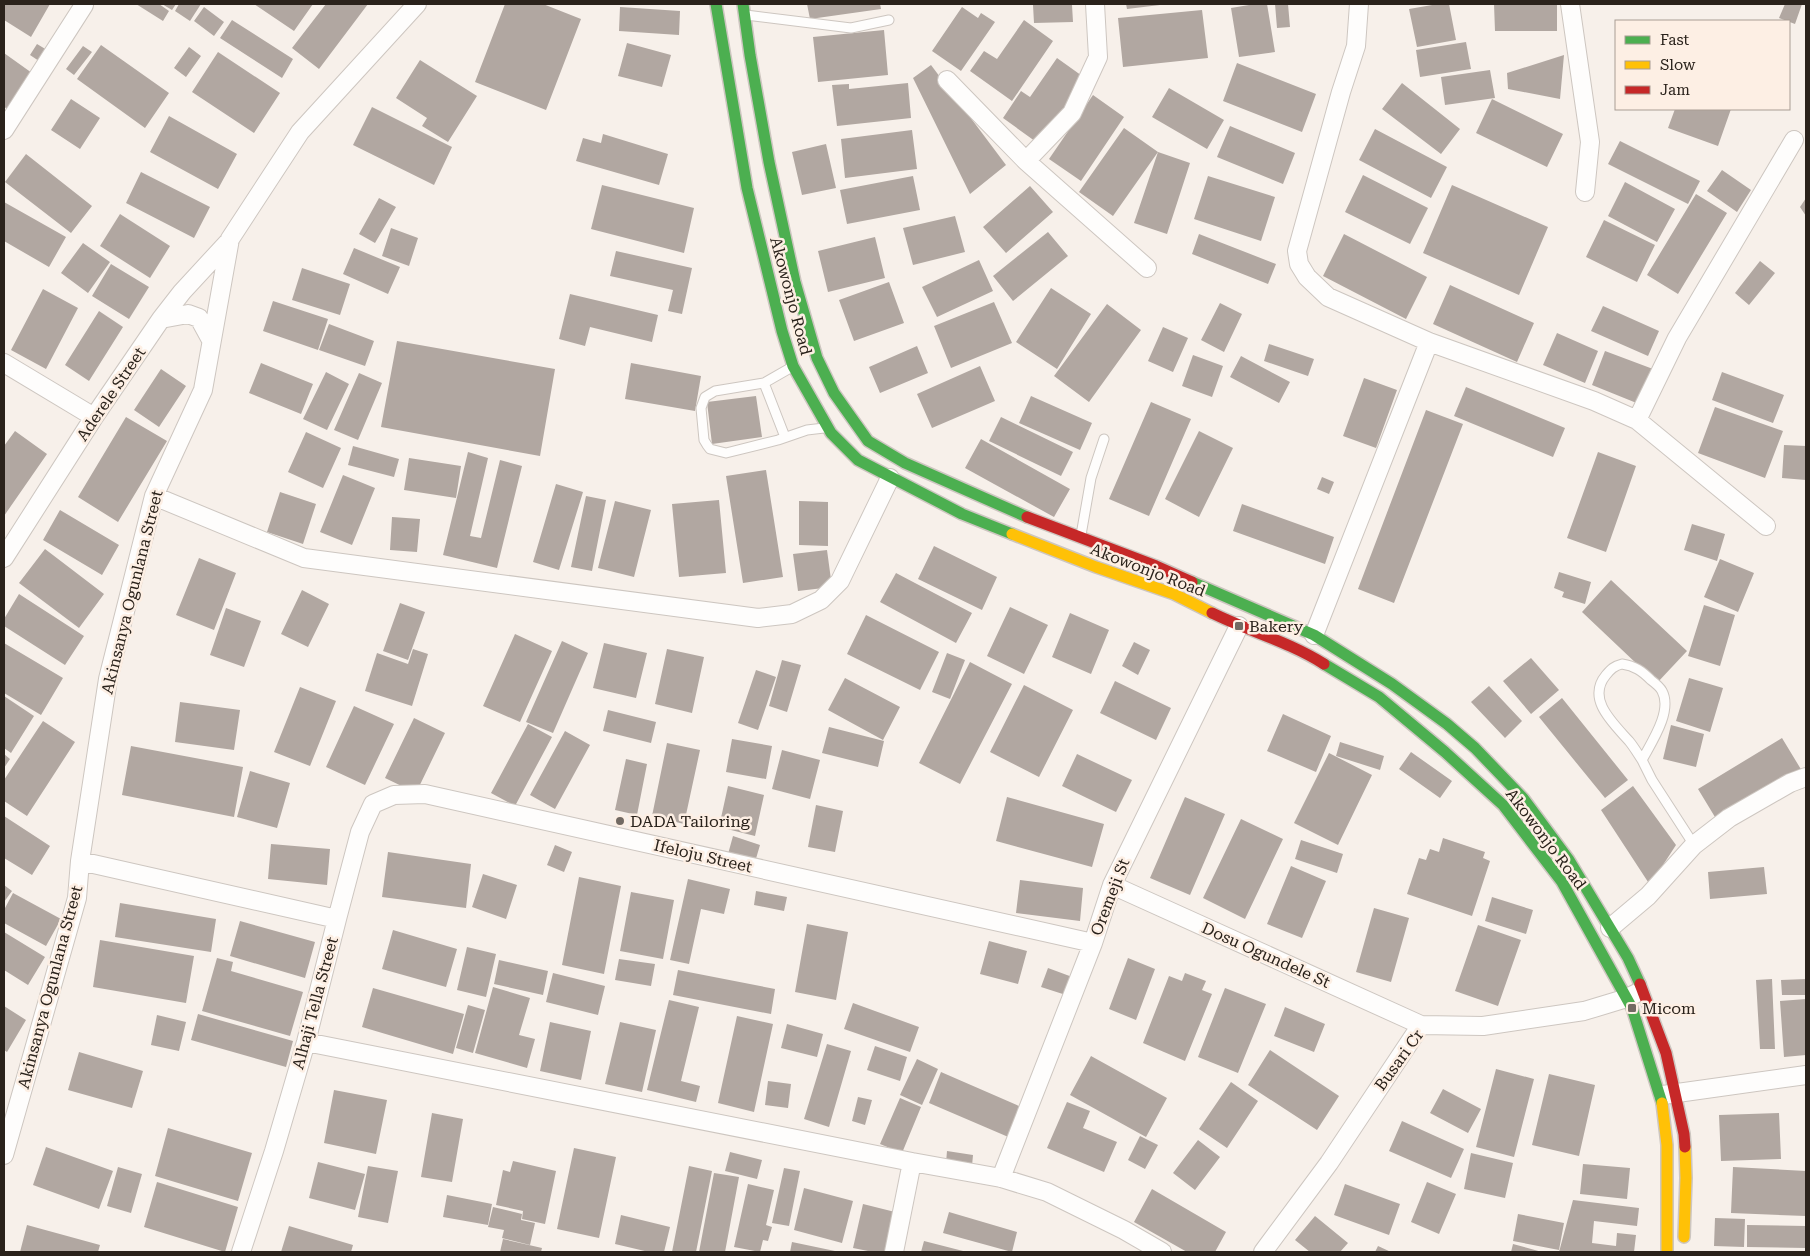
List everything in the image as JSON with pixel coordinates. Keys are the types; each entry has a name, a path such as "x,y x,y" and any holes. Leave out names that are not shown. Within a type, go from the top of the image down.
{"main road":[{"name":"Akowonjo Road","path":"716,4 747,188 782,331 805,362 834,393 868,441 914,467 1043,524 1164,570 1314,635 1392,684 1447,724 1475,748 1524,798 1569,860 1610,928 1643,990 1666,1053 1668,1094 1667,1252"},
{"name":"Akowonjo Road","path":"744,10 769,162 795,282 805,362 827,427 831,433 858,460 962,514 1096,567 1174,594 1239,626 1303,651 1379,697 1445,752 1503,806 1562,882 1627,998 1668,1094 1684,1134 1686,1169 1684,1252"}],"street":[{"name":"Akinsanya Ogunlana Street","path":"4,1155 10,1118 77,898 80,861 108,679 154,496 202,390 230,239 300,132 416,4"},
{"path":"1026,161 1072,113 1098,57 1095,4"},
{"path":"1359,4 1356,46 1297,251 1299,264 1307,277 1328,297 1429,342 1594,401 1637,420 1766,526"},
{"path":"1570,4 1590,142 1585,192"},
{"path":"4,130 84,5"},
{"path":"947,80 1026,161 1148,268"},
{"path":"1637,420 1678,338 1794,140"},
{"name":"Aderele Street","path":"4,558 94,417 161,319 196,276 230,239"},
{"path":"196,276 210,278 221,289"},
{"path":"161,319 188,314 199,318 211,340"},
{"path":"1314,635 1429,342"},
{"path":"4,363 94,417"},
{"path":"154,496 304,558 758,618 792,614 821,600 840,581 890,478"},
{"name":"Oremeji St","path":"1001,1178 1093,943 1112,885 1239,626"},
{"path":"1610,928 1648,896 1694,845 1729,818 1790,783 1806,777"},
{"name":"Ifeloju Street","path":"337,919 360,832 373,804 394,795 425,794 1093,943"},
{"name":"Alhaji Tella Street","path":"80,861 337,919 306,1042 241,1252"},
{"name":"Dosu Ogundele St","path":"1112,885 1420,1025"},
{"name":"Busari Cr","path":"1263,1252 1329,1163 1420,1025 1483,1026 1584,1011 1627,998 1643,990"},
{"path":"306,1042 1001,1178 1047,1192 1124,1230 1162,1252"},
{"path":"1668,1094 1806,1075"},
{"path":"894,1252 912,1162"}],"lane":[{"path":"744,10 852,28 889,20"},
{"path":"805,362 764,383 715,391 705,397 701,408 704,440 710,449 726,453 807,430 827,427"},
{"path":"764,383 785,437"},
{"path":"1080,538 1091,478 1104,439"},
{"path":"1642,760 1663,717 1665,700 1662,692 1635,666 1622,664 1614,666 1603,679 1599,691 1599,700 1603,710 1642,760 1652,780 1694,845"}],"building":[{"path":"4,4 50,4 31,37 4,20"},
{"path":"136,4 159,4 169,11 163,21"},
{"path":"162,4 176,4 172,10"},
{"path":"179,4 201,4 190,21 175,11"},
{"path":"254,4 313,4 294,31"},
{"path":"326,4 368,4 319,69 292,48"},
{"path":"505,4 543,4 581,19 546,110 475,82"},
{"path":"807,4 880,4 881,9 810,19"},
{"path":"1126,4 1160,4 1160,5 1127,9"},
{"path":"1267,4 1275,52 1239,57 1231,8"},
{"path":"1275,4 1288,4 1290,27 1277,28"},
{"path":"1449,4 1456,40 1417,47 1409,9"},
{"path":"1494,4 1557,4 1557,31 1495,31"},
{"path":"1785,4 1802,4 1795,24 1790,22 1790,20 1779,18"},
{"path":"1033,5 1072,5 1073,22 1034,23"},
{"path":"204,7 224,22 214,36 194,21"},
{"path":"620,7 680,11 679,35 619,31"},
{"path":"962,7 978,18 981,13 995,22 961,71 932,51"},
{"path":"1202,10 1208,58 1123,67 1118,18"},
{"path":"232,20 293,59 282,78 220,38"},
{"path":"1024,20 1053,41 1012,101 970,71 984,51 997,59"},
{"path":"884,30 888,75 818,82 813,37"},
{"path":"1466,42 1471,69 1420,77 1416,50"},
{"path":"627,43 671,55 662,87 618,76"},
{"path":"37,44 47,50 39,61 30,55"},
{"path":"101,45 169,93 145,128 77,79"},
{"path":"83,46 92,52 74,75 66,69"},
{"path":"189,47 201,56 186,77 174,68"},
{"path":"218,52 280,93 254,133 192,92"},
{"path":"4,53 32,73 8,109 4,107"},
{"path":"1564,55 1560,99 1508,89 1507,73"},
{"path":"1057,58 1085,78 1039,144 1003,118 1021,91 1030,97"},
{"path":"420,60 477,96 448,142 422,126 427,118 396,98"},
{"path":"1237,63 1316,94 1302,132 1223,101"},
{"path":"931,65 1006,165 970,194 913,78"},
{"path":"1490,70 1495,98 1445,105 1441,77"},
{"path":"908,83 911,118 837,126 832,85 849,84 849,89"},
{"path":"1402,83 1460,129 1441,154 1382,109"},
{"path":"1169,88 1224,120 1207,149 1152,117"},
{"path":"1093,95 1124,117 1081,181 1049,159"},
{"path":"71,99 100,118 80,149 51,130"},
{"path":"1492,99 1563,134 1547,167 1476,133"},
{"path":"372,107 452,147 434,185 353,145"},
{"path":"1675,110 1731,110 1718,146 1668,128"},
{"path":"169,116 237,154 218,189 150,152"},
{"path":"1230,126 1295,153 1283,184 1217,157"},
{"path":"1124,128 1158,152 1113,216 1079,192"},
{"path":"1375,129 1447,167 1431,198 1359,160"},
{"path":"912,130 917,169 845,178 841,139"},
{"path":"603,134 668,154 659,185 576,161 583,138 601,143"},
{"path":"1620,141 1700,181 1688,204 1608,164"},
{"path":"826,144 836,188 802,195 792,152"},
{"path":"1158,152 1190,163 1167,234 1134,223"},
{"path":"26,154 92,206 71,233 5,182"},
{"path":"1722,170 1751,190 1737,212 1707,191"},
{"path":"141,172 210,207 194,238 126,203"},
{"path":"1363,175 1428,208 1410,244 1345,212"},
{"path":"913,176 920,210 847,224 840,190"},
{"path":"1208,176 1275,197 1261,241 1194,219"},
{"path":"1625,182 1675,209 1657,242 1608,216"},
{"path":"602,185 694,208 684,253 591,229"},
{"path":"1452,185 1548,227 1519,295 1423,253"},
{"path":"1030,186 1053,212 1006,253 983,227"},
{"path":"1696,194 1727,213 1678,294 1647,275"},
{"path":"379,198 396,207 375,243 359,234"},
{"path":"1806,198 1806,216 1800,207"},
{"path":"4,202 66,237 49,267 4,241"},
{"path":"120,214 170,246 150,278 100,246"},
{"path":"955,216 965,252 913,265 903,228"},
{"path":"1604,220 1655,245 1637,282 1586,257"},
{"path":"391,228 418,238 409,266 382,256"},
{"path":"1048,232 1068,256 1013,301 993,276"},
{"path":"1199,234 1276,264 1268,284 1192,254"},
{"path":"1344,234 1427,277 1406,319 1323,276"},
{"path":"875,237 885,278 828,292 818,251"},
{"path":"83,243 110,262 88,293 61,273"},
{"path":"354,248 400,267 388,294 343,274"},
{"path":"616,251 692,268 682,314 668,311 673,290 610,276"},
{"path":"979,260 993,291 937,317 922,287"},
{"path":"1760,261 1775,273 1749,305 1735,293"},
{"path":"111,264 149,287 129,319 92,296"},
{"path":"302,268 350,284 340,315 292,300"},
{"path":"889,282 904,323 854,341 839,300"},
{"path":"1450,285 1534,323 1517,362 1433,324"},
{"path":"1051,288 1091,314 1057,369 1016,342"},
{"path":"43,289 78,308 46,369 11,350"},
{"path":"570,294 658,315 652,342 590,327 585,346 559,339"},
{"path":"273,301 328,319 318,350 263,331"},
{"path":"994,302 1012,343 951,368 934,326"},
{"path":"1220,303 1242,314 1224,352 1201,340"},
{"path":"1107,304 1141,330 1089,402 1054,376"},
{"path":"1603,306 1659,331 1648,356 1591,331"},
{"path":"99,311 123,327 89,381 65,365"},
{"path":"329,324 374,341 365,366 319,350"},
{"path":"1163,327 1188,338 1173,372 1148,361"},
{"path":"1557,333 1598,351 1585,383 1543,365"},
{"path":"397,341 555,369 540,456 381,427"},
{"path":"1269,344 1314,359 1308,376 1264,361"},
{"path":"917,346 928,373 880,393 869,367"},
{"path":"1605,351 1653,369 1639,404 1592,385"},
{"path":"1193,355 1223,366 1212,397 1182,386"},
{"path":"1241,356 1290,382 1279,403 1230,377"},
{"path":"261,363 313,384 301,414 249,393"},
{"path":"631,363 701,376 695,411 625,399"},
{"path":"980,366 995,401 932,428 917,394"},
{"path":"161,369 186,386 159,427 134,410"},
{"path":"326,372 349,384 327,430 303,419"},
{"path":"1722,372 1784,395 1773,423 1712,400"},
{"path":"359,373 382,383 358,440 334,430"},
{"path":"1364,378 1397,390 1376,448 1343,436"},
{"path":"1466,387 1565,428 1553,457 1454,416"},
{"path":"756,396 762,437 712,444 707,402"},
{"path":"1031,396 1092,423 1080,450 1019,423"},
{"path":"1151,402 1191,419 1149,516 1109,499"},
{"path":"1715,407 1783,431 1765,478 1698,453"},
{"path":"1426,410 1463,424 1394,603 1358,589"},
{"path":"126,417 167,441 118,522 78,497"},
{"path":"1001,417 1073,452 1061,476 989,441"},
{"path":"15,431 47,454 4,516 4,446"},
{"path":"1199,431 1233,448 1199,517 1165,499"},
{"path":"306,432 341,448 323,488 288,472"},
{"path":"981,439 1070,489 1054,517 965,468"},
{"path":"1784,445 1806,446 1806,480 1782,478"},
{"path":"353,446 399,459 394,477 348,465"},
{"path":"468,452 488,458 470,536 481,538 500,460 522,466 497,568 443,555"},
{"path":"1598,452 1636,466 1606,552 1567,538"},
{"path":"409,458 461,466 456,498 404,490"},
{"path":"766,470 783,577 743,583 726,476"},
{"path":"343,475 375,488 352,545 320,532"},
{"path":"1322,477 1334,482 1329,494 1317,489"},
{"path":"556,484 583,492 559,570 533,562"},
{"path":"280,492 316,504 303,544 267,532"},
{"path":"586,496 606,500 592,571 571,567"},
{"path":"719,500 726,573 679,577 672,504"},
{"path":"615,501 651,510 634,577 598,568"},
{"path":"799,501 828,502 828,546 799,545"},
{"path":"1242,504 1334,537 1325,564 1233,531"},
{"path":"60,510 119,545 102,575 43,540"},
{"path":"392,517 420,519 417,552 390,550"},
{"path":"1692,524 1725,534 1717,561 1684,550"},
{"path":"934,546 997,577 982,610 918,579"},
{"path":"45,549 104,594 79,628 19,583"},
{"path":"827,550 832,587 798,591 793,554"},
{"path":"199,558 236,573 214,630 176,615"},
{"path":"1720,559 1754,573 1738,612 1704,597"},
{"path":"1559,572 1591,582 1585,604 1562,597 1564,592 1554,588"},
{"path":"896,573 972,613 956,643 880,602"},
{"path":"1611,580 1687,651 1657,683 1582,612"},
{"path":"302,590 329,604 308,647 281,634"},
{"path":"19,594 84,636 65,665 4,626 4,619"},
{"path":"400,603 425,612 408,660 383,651"},
{"path":"1704,605 1735,615 1720,666 1688,656"},
{"path":"1010,607 1048,625 1024,674 987,656"},
{"path":"226,608 261,621 244,667 210,655"},
{"path":"1070,613 1109,630 1091,674 1052,657"},
{"path":"866,615 939,652 920,690 847,654"},
{"path":"515,634 552,651 520,722 483,706"},
{"path":"562,641 588,653 553,733 526,722"},
{"path":"1134,642 1150,650 1138,675 1122,666"},
{"path":"4,643 63,678 41,715 4,693"},
{"path":"604,643 647,653 636,698 593,688"},
{"path":"413,649 428,654 412,706 365,691 377,653 408,664"},
{"path":"667,649 704,657 692,713 655,704"},
{"path":"947,653 965,660 950,699 932,692"},
{"path":"1531,658 1559,690 1531,714 1503,681"},
{"path":"782,660 801,665 787,712 769,706"},
{"path":"970,662 1012,684 960,784 919,763"},
{"path":"756,670 776,677 758,730 738,723"},
{"path":"845,678 900,707 883,740 828,710"},
{"path":"1689,678 1723,688 1710,732 1676,721"},
{"path":"1115,681 1171,708 1156,740 1100,713"},
{"path":"1024,685 1073,710 1039,777 990,752"},
{"path":"1489,686 1522,721 1505,738 1471,702"},
{"path":"300,687 336,701 310,766 274,752"},
{"path":"4,696 34,716 11,753 4,748"},
{"path":"1562,698 1628,780 1605,798 1539,717"},
{"path":"180,702 240,710 234,750 175,742"},
{"path":"354,706 394,724 365,785 326,767"},
{"path":"608,710 656,722 651,743 603,731"},
{"path":"1283,714 1331,736 1316,772 1267,751"},
{"path":"414,718 445,733 416,793 385,778"},
{"path":"43,721 75,742 27,816 4,801 4,780"},
{"path":"528,724 552,737 515,806 491,793"},
{"path":"1671,725 1704,734 1696,767 1663,759"},
{"path":"829,727 884,741 878,767 822,753"},
{"path":"565,731 590,745 555,809 530,795"},
{"path":"1782,738 1802,771 1718,822 1698,789"},
{"path":"732,739 772,746 766,779 726,772"},
{"path":"1340,742 1384,756 1380,770 1336,756"},
{"path":"667,743 700,750 684,824 652,816"},
{"path":"131,746 243,767 234,817 122,795"},
{"path":"782,750 820,760 810,799 772,789"},
{"path":"1411,752 1452,781 1440,798 1399,769"},
{"path":"1329,753 1372,775 1338,845 1294,823"},
{"path":"4,754 10,759 4,768"},
{"path":"1077,754 1132,780 1116,812 1062,786"},
{"path":"626,759 647,764 637,815 615,810"},
{"path":"250,771 290,783 277,828 237,817"},
{"path":"728,786 764,795 755,836 719,827"},
{"path":"1633,786 1676,845 1650,885 1601,810"},
{"path":"1007,797 1104,824 1092,867 996,841"},
{"path":"1185,797 1225,814 1190,895 1150,878"},
{"path":"816,805 843,811 835,852 808,847"},
{"path":"4,816 50,846 32,875 4,858"},
{"path":"1241,819 1283,839 1245,919 1203,898"},
{"path":"733,836 760,845 755,862 728,854"},
{"path":"1443,838 1485,852 1483,858 1490,861 1472,916 1407,894 1419,858 1426,860 1430,849 1439,852"},
{"path":"1301,840 1343,854 1337,873 1295,859"},
{"path":"271,844 330,849 327,885 268,879"},
{"path":"555,845 572,852 564,872 547,865"},
{"path":"388,852 471,864 466,908 382,897"},
{"path":"1291,866 1326,881 1302,938 1267,924"},
{"path":"1764,867 1767,894 1710,899 1708,872"},
{"path":"483,874 517,885 506,919 472,907"},
{"path":"579,877 621,886 604,974 562,965"},
{"path":"688,879 730,889 724,914 701,909 689,964 670,960"},
{"path":"1020,880 1083,888 1080,921 1016,913"},
{"path":"4,885 12,891 4,902"},
{"path":"756,891 787,897 784,911 754,905"},
{"path":"631,892 674,900 663,959 620,951"},
{"path":"13,893 61,919 46,946 4,923 4,910"},
{"path":"1492,897 1533,910 1526,934 1485,921"},
{"path":"120,903 216,919 211,952 115,937"},
{"path":"1374,908 1409,918 1391,982 1356,972"},
{"path":"240,921 315,942 305,978 230,956"},
{"path":"807,924 848,932 836,1000 795,992"},
{"path":"1478,925 1521,940 1498,1006 1455,991"},
{"path":"393,930 457,949 446,987 382,969"},
{"path":"4,932 45,957 28,985 4,970"},
{"path":"100,940 194,956 186,1003 93,987"},
{"path":"989,941 1027,951 1018,984 980,974"},
{"path":"467,947 496,954 486,997 457,990"},
{"path":"217,958 233,962 231,971 303,992 290,1036 202,1011"},
{"path":"1128,958 1155,969 1136,1020 1109,1009"},
{"path":"619,959 655,964 651,986 615,980"},
{"path":"499,960 548,971 543,995 494,984"},
{"path":"1048,968 1075,978 1069,996 1041,987"},
{"path":"678,970 775,989 771,1014 673,995"},
{"path":"553,973 605,986 598,1015 546,1002"},
{"path":"1185,973 1206,981 1202,990 1212,994 1185,1061 1143,1043 1169,976 1182,981"},
{"path":"1772,979 1775,1049 1760,1049 1756,980"},
{"path":"1806,979 1806,995 1782,995 1781,980"},
{"path":"493,987 530,998 519,1035 535,1039 527,1068 475,1053"},
{"path":"373,988 464,1014 453,1054 362,1027"},
{"path":"1225,988 1266,1004 1238,1073 1198,1057"},
{"path":"1806,999 1806,1055 1784,1057 1780,1001"},
{"path":"669,1000 699,1007 681,1081 700,1086 696,1102 647,1090"},
{"path":"853,1003 919,1027 910,1052 844,1029"},
{"path":"468,1005 485,1010 473,1053 456,1048"},
{"path":"4,1006 26,1020 7,1052 4,1050"},
{"path":"1285,1007 1325,1024 1314,1052 1274,1036"},
{"path":"198,1014 293,1041 286,1067 191,1040"},
{"path":"157,1015 186,1022 179,1051 151,1045"},
{"path":"737,1016 773,1024 754,1112 718,1103"},
{"path":"550,1022 591,1031 581,1080 540,1071"},
{"path":"620,1022 656,1030 642,1092 605,1084"},
{"path":"787,1024 823,1034 817,1057 781,1048"},
{"path":"827,1044 851,1051 829,1127 804,1119"},
{"path":"875,1046 907,1057 900,1081 867,1070"},
{"path":"1270,1050 1339,1096 1317,1130 1248,1085"},
{"path":"79,1052 143,1071 132,1108 68,1090"},
{"path":"1091,1056 1167,1098 1146,1137 1070,1095"},
{"path":"917,1059 938,1069 922,1105 900,1095"},
{"path":"1496,1069 1534,1079 1514,1157 1476,1147"},
{"path":"941,1072 1026,1109 1013,1139 929,1103"},
{"path":"1549,1074 1595,1085 1579,1156 1532,1145"},
{"path":"768,1081 791,1084 788,1108 765,1105"},
{"path":"1231,1082 1258,1101 1227,1148 1199,1129"},
{"path":"1443,1089 1481,1109 1468,1133 1430,1113"},
{"path":"334,1090 387,1100 376,1154 324,1143"},
{"path":"858,1097 872,1100 865,1125 852,1121"},
{"path":"900,1098 921,1107 902,1153 880,1144"},
{"path":"1067,1102 1090,1111 1083,1128 1117,1142 1104,1172 1047,1148"},
{"path":"432,1113 463,1119 452,1182 421,1177"},
{"path":"1779,1113 1781,1159 1721,1161 1719,1115"},
{"path":"1402,1121 1464,1149 1451,1178 1389,1151"},
{"path":"168,1128 252,1153 238,1201 155,1176"},
{"path":"1140,1136 1158,1145 1145,1169 1128,1160"},
{"path":"1198,1140 1220,1157 1195,1190 1173,1173"},
{"path":"46,1147 113,1171 99,1209 33,1185"},
{"path":"574,1148 616,1157 599,1238 557,1229"},
{"path":"947,1151 973,1155 972,1166 946,1163"},
{"path":"730,1152 762,1160 757,1179 725,1171"},
{"path":"1471,1153 1513,1163 1505,1198 1464,1189"},
{"path":"513,1161 556,1171 545,1224 522,1219 523,1211 496,1205 503,1170 510,1172"},
{"path":"318,1162 365,1174 355,1210 309,1198"},
{"path":"1583,1164 1630,1168 1627,1199 1580,1194"},
{"path":"368,1166 398,1171 388,1223 358,1217"},
{"path":"689,1166 712,1171 696,1252 672,1252"},
{"path":"118,1167 142,1174 131,1213 107,1206"},
{"path":"1733,1167 1806,1171 1806,1216 1731,1213"},
{"path":"784,1168 800,1171 789,1226 772,1223"},
{"path":"714,1173 739,1177 725,1252 699,1252"},
{"path":"157,1182 238,1207 225,1252 144,1227"},
{"path":"1427,1182 1456,1194 1439,1234 1411,1222"},
{"path":"748,1184 774,1190 766,1225 772,1227 768,1241 763,1240 760,1252 734,1247"},
{"path":"1345,1184 1400,1204 1389,1235 1334,1215"},
{"path":"804,1188 853,1201 842,1243 794,1230"},
{"path":"1152,1189 1226,1232 1215,1252 1187,1252 1134,1222"},
{"path":"447,1195 492,1204 488,1225 443,1217"},
{"path":"1573,1200 1639,1208 1637,1226 1594,1221 1592,1243 1616,1246 1617,1233 1636,1235 1634,1252 1559,1252"},
{"path":"863,1204 899,1213 890,1252 873,1252 853,1248"},
{"path":"493,1207 522,1214 521,1220 535,1223 530,1245 502,1238 504,1230 488,1227"},
{"path":"949,1212 1017,1232 1012,1252 943,1233"},
{"path":"1518,1214 1564,1223 1559,1250 1513,1241"},
{"path":"621,1215 670,1227 664,1252 649,1252 615,1244"},
{"path":"1315,1216 1348,1243 1340,1252 1310,1252 1295,1240"},
{"path":"1715,1218 1745,1219 1744,1247 1714,1246"},
{"path":"27,1225 100,1245 98,1252 20,1252"},
{"path":"1747,1225 1806,1226 1806,1248 1747,1247"},
{"path":"289,1226 353,1245 351,1252 281,1252"},
{"path":"503,1239 542,1248 541,1252 500,1252"},
{"path":"924,1241 967,1252 921,1252"},
{"path":"792,1242 835,1251 835,1252 790,1252"},
{"path":"1513,1244 1542,1252 1511,1252"},
{"path":"1378,1246 1391,1252 1375,1252"}],"traffic: fast":[{"path":"716,4 747,188 782,331 793,366 831,433 858,460 962,514 1012,534"},
{"path":"743,4 769,162 795,282 817,358 834,393 868,441 905,463 1027,517"},
{"path":"1192,582 1314,635 1392,684 1447,724 1475,748 1523,798 1569,860 1628,958 1640,984"},
{"path":"1324,664 1379,697 1445,752 1503,805 1562,882 1632,1008 1662,1103"}],"traffic: slow":[{"path":"1012,534 1096,567 1174,594 1212,613"},
{"path":"1662,1103 1667,1145 1667,1252"},
{"path":"1684,1237 1685,1147"}],"traffic: jam":[{"path":"1027,517 1156,566 1192,582"},
{"path":"1212,613 1297,649 1324,664"},
{"path":"1640,984 1666,1053 1684,1134 1685,1147"}],"place":[{"name":"Bakery","path":"1239,626"},
{"name":"DADA Tailoring","path":"620,821"},
{"name":"Micom","path":"1632,1008"}]}
